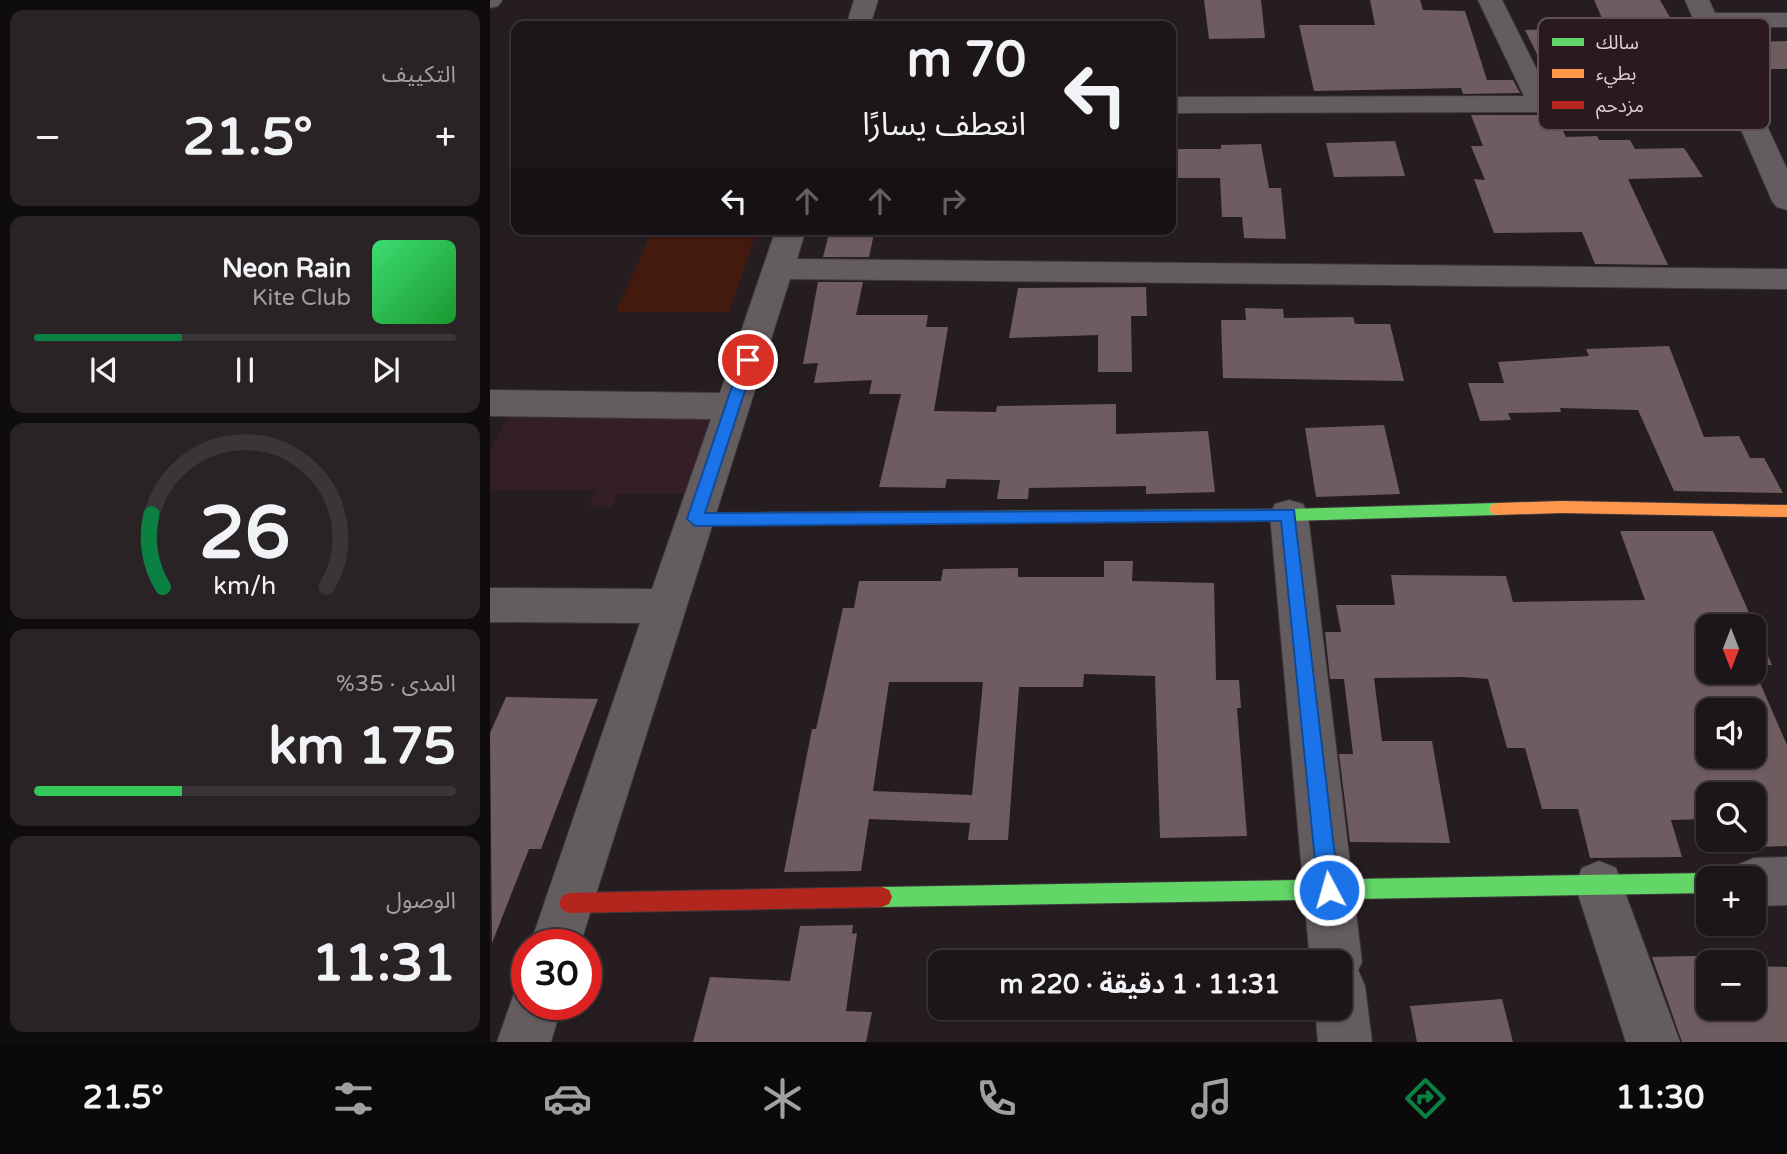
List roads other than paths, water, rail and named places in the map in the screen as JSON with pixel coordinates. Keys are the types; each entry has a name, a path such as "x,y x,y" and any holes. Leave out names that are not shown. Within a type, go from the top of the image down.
{"street":[{"path":"860,21 866,0"},
{"path":"1490,0 1538,98"},
{"path":"1702,10 1787,20"},
{"path":"1176,104 1538,104"},
{"path":"1758,130 1784,186"},
{"path":"560,929 789,235"},
{"path":"778,269 1787,279"},
{"path":"490,403 733,406"},
{"path":"695,519 1289,515 1560,508 1787,511"},
{"path":"1289,515 1335,950"},
{"path":"490,605 667,606"},
{"path":"1766,882 1787,881"},
{"path":"569,903 1696,883"},
{"path":"1599,885 1653,1042"},
{"path":"524,1042 531,1020"},
{"path":"1343,1020 1345,1042"}]}
